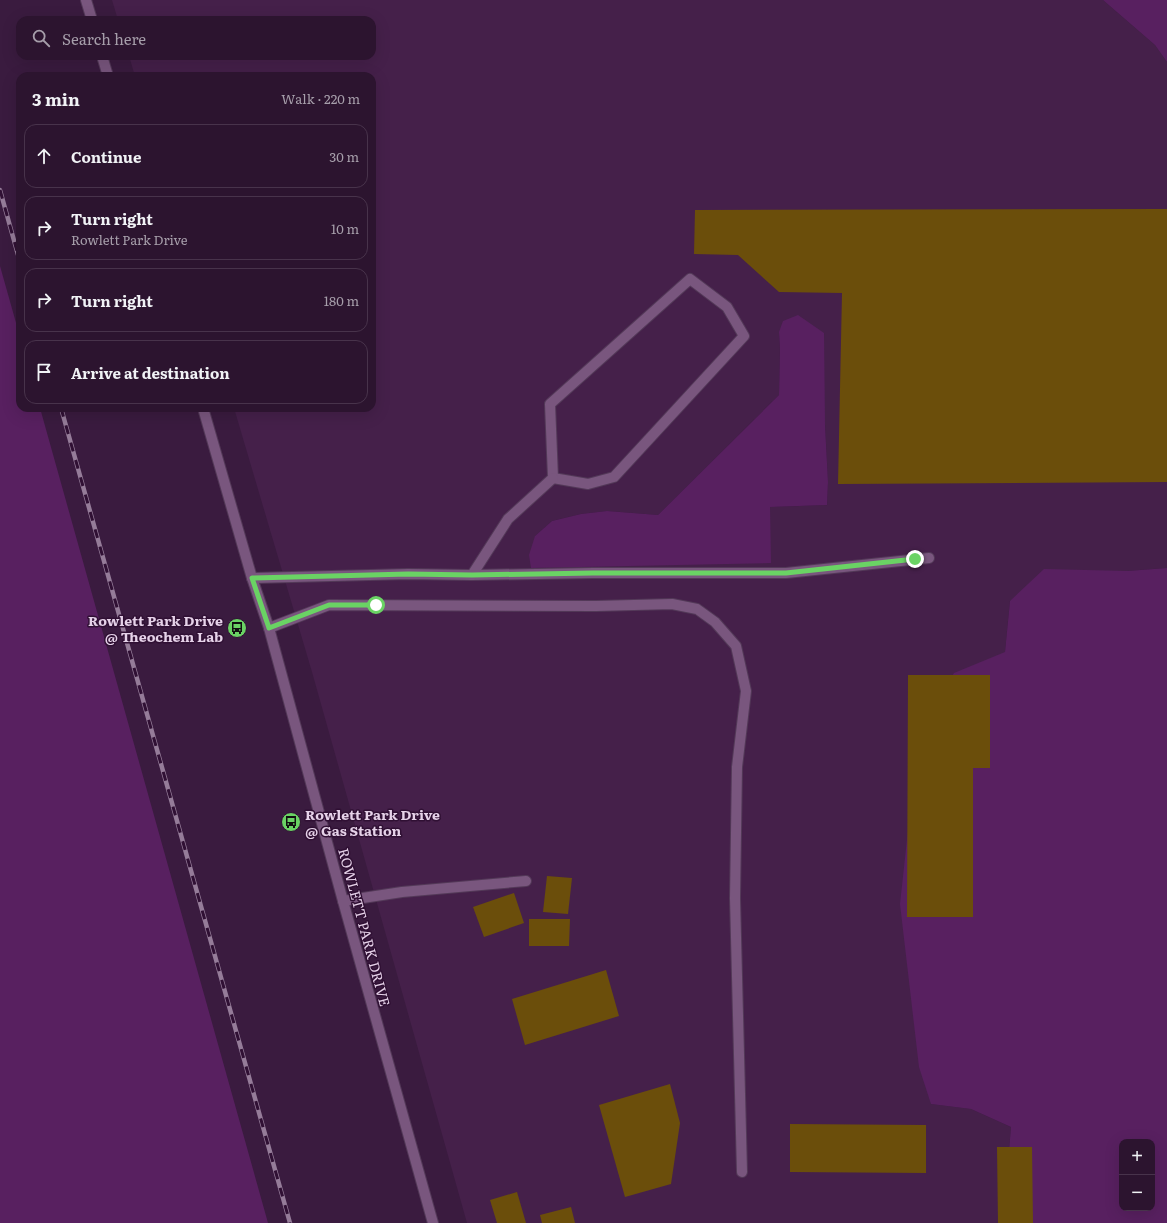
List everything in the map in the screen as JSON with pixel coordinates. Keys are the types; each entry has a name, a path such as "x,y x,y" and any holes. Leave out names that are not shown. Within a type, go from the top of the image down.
{"street":[{"path":"86,0 91,16"},
{"path":"103,60 107,72"},
{"path":"472,575 508,519 553,478 550,404 690,278 727,307 744,336 614,477 588,484 553,478"},
{"name":"ROWLETT PARK DRIVE","path":"204,412 252,578 269,628 343,901 433,1223"},
{"path":"252,578 408,574 786,573 929,558"},
{"path":"269,628 329,605 596,606 672,604 697,609 715,622 736,646 746,691 737,767 734,898 742,1172"},
{"path":"343,901 402,892 526,881"}],"shaded area":[{"path":"112,0 1103,0 1155,45 1167,62 1167,568 1127,571 1010,601 1005,652 931,1104 971,1109 1011,1127 1003,1223 467,1223 312,672 235,412 376,412 376,72 134,72 130,60 376,60 376,16 117,16","holes":["779,332 825,425 828,482 827,505 770,507 535,536 552,521 581,514 607,511 658,515 779,395"]},
{"path":"1103,0 1167,0 1167,62 1155,45"},
{"path":"0,266 16,323 16,412 41,412 268,1223 0,1223"},
{"path":"798,315 824,333 825,425 828,482 827,505 770,507 771,563 531,568 529,555 535,536 552,521 581,514 607,511 658,515 779,395 779,332 783,321"},
{"path":"1167,568 1167,1223 1003,1223 1011,1127 971,1109 931,1104 919,1067 900,904 918,739 954,673 1005,652 1010,601 1044,569 1127,571"}],"building":[{"path":"1167,209 1167,482 838,484 842,293 779,292 738,255 694,254 695,210"},
{"path":"908,675 990,675 990,768 973,768 973,917 907,917"},
{"path":"547,876 572,878 568,914 543,912"},
{"path":"514,893 524,923 484,937 473,907"},
{"path":"529,919 570,919 569,946 529,946"},
{"path":"606,970 619,1016 525,1045 512,999"},
{"path":"670,1084 680,1123 671,1184 625,1197 599,1105"},
{"path":"790,1124 926,1125 926,1173 790,1172"},
{"path":"997,1147 1032,1147 1033,1223 998,1223"},
{"path":"517,1192 526,1223 497,1223 490,1200"},
{"path":"571,1207 575,1223 542,1223 540,1215"}],"railway":[{"path":"0,190 16,248"},
{"path":"62,412 290,1223"}],"place":[{"name":"Rowlett Park Drive @ Theochem Lab","path":"237,628"},
{"name":"Rowlett Park Drive @ Gas Station","path":"291,822"}],"route":[{"path":"376,605 329,605 269,628 252,578 408,574 786,573 915,559"}]}
